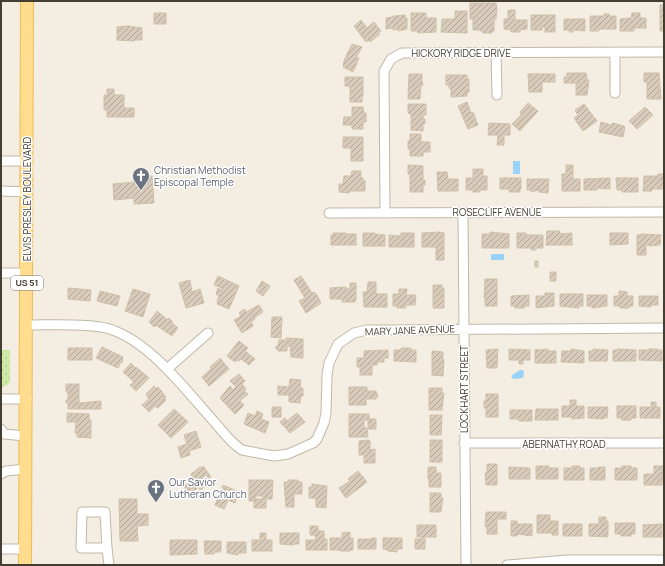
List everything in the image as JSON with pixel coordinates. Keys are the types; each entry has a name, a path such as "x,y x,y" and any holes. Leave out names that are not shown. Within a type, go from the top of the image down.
{"main road":[{"name":"ELVIS PRESLEY BOULEVARD","path":"25,565 27,399 27,1"}],"street":[{"path":"615,52 615,93"},
{"name":"HICKORY RIDGE DRIVE","path":"385,212 384,71 391,59 402,53 664,52"},
{"path":"496,53 497,95"},
{"path":"1,161 27,161"},
{"path":"1,191 27,192"},
{"name":"ROSECLIFF AVENUE","path":"330,212 664,212"},
{"name":"LOCKHART STREET","path":"463,212 466,565"},
{"path":"1,273 27,273"},
{"name":"MARY JANE AVENUE","path":"27,325 93,326 106,328 125,336 142,346 167,369 238,447 242,450 274,456 288,454 308,446 317,440 326,413 327,375 329,363 338,344 354,333 367,330 664,328"},
{"path":"167,369 208,333"},
{"path":"1,399 27,399"},
{"path":"1,429 4,434 26,436"},
{"name":"ABERNATHY ROAD","path":"464,443 664,443"},
{"path":"1,474 6,471 26,469"},
{"path":"107,548 81,548 82,512 105,512 109,565"},
{"path":"1,549 25,549"},
{"path":"507,565 567,560 664,560"}],"green space":[{"path":"1,350 10,350 10,382 4,387 1,387"}],"water":[{"path":"513,161 520,161 520,174 513,174"},
{"path":"491,254 504,254 504,260 491,260"},
{"path":"520,370 523,370 524,372 523,378 513,379 511,376"}],"building":[{"path":"470,3 496,3 496,19 494,19 494,31 492,31 492,33 483,33 480,30 473,30 473,19 470,19"},
{"path":"660,5 664,5 664,31 660,31"},
{"path":"508,10 515,10 515,20 527,20 527,29 520,30 520,32 511,32 511,30 504,29 504,19 508,19"},
{"path":"455,11 467,11 467,33 441,32 442,19 455,19"},
{"path":"154,13 166,13 166,24 154,24"},
{"path":"411,13 426,13 426,18 436,18 436,32 418,33 417,31 411,31"},
{"path":"632,13 640,13 640,18 646,18 646,28 634,28 634,31 620,31 620,19 631,19"},
{"path":"604,14 616,16 616,29 599,29 599,31 590,31 590,16 604,16"},
{"path":"405,15 406,19 407,18 407,29 398,31 398,29 393,30 393,28 386,29 386,18"},
{"path":"531,15 555,15 555,32 545,32 545,27 542,27 542,30 531,30"},
{"path":"564,19 585,19 585,31 573,30 573,32 569,32 569,30 564,30"},
{"path":"361,20 367,28 374,22 381,31 378,33 380,34 370,42 369,40 366,42 354,26"},
{"path":"128,26 142,28 142,40 117,40 117,27"},
{"path":"352,44 362,47 356,58 359,58 353,72 343,67 345,58 347,59 346,56"},
{"path":"567,73 586,73 587,80 589,80 587,95 576,95 576,83 564,83 564,77 567,77"},
{"path":"644,73 659,73 661,99 647,99 647,82 644,82"},
{"path":"409,74 422,74 423,85 421,86 420,99 408,99"},
{"path":"528,74 555,74 555,82 542,82 542,92 529,92"},
{"path":"446,75 467,75 467,79 469,79 469,92 467,92 467,96 451,97 451,89 449,88 449,85 446,85"},
{"path":"345,77 363,77 362,102 350,102 350,86 345,86"},
{"path":"107,89 114,89 114,95 124,95 124,108 134,108 134,117 107,117 107,110 104,110 104,95 107,95"},
{"path":"467,102 478,125 468,129 458,106"},
{"path":"528,103 538,111 520,131 512,124 521,115 520,112"},
{"path":"408,104 426,104 426,115 423,117 423,119 425,119 425,124 423,124 423,131 411,130 411,114 408,113"},
{"path":"584,104 597,121 583,131 574,118 578,115 575,110"},
{"path":"352,107 363,107 364,113 366,113 366,122 363,122 363,129 352,129 352,125 343,125 344,117 352,117"},
{"path":"645,107 653,115 637,129 629,121"},
{"path":"601,122 611,125 613,123 624,126 623,137 599,132"},
{"path":"489,123 510,124 510,135 504,135 504,145 497,145 498,135 488,135"},
{"path":"410,134 421,134 421,142 430,142 430,152 423,152 423,156 410,156 408,141 410,141"},
{"path":"343,137 363,137 363,161 351,161 351,148 343,148"},
{"path":"408,165 423,166 423,180 425,180 425,185 423,185 423,192 410,192 410,174 408,174"},
{"path":"566,165 573,165 573,179 580,179 580,191 562,191 562,174 566,174"},
{"path":"473,169 483,169 483,176 487,176 487,190 473,192 473,190 466,190 466,178 473,178"},
{"path":"352,171 361,171 361,178 365,181 365,191 349,191 349,193 339,192 339,184 343,184 344,176 351,176"},
{"path":"437,172 447,172 448,179 458,179 458,191 438,191"},
{"path":"658,174 663,174 664,189 643,191 644,176 658,176"},
{"path":"152,176 154,203 134,204 134,198 114,200 113,184 134,182 133,178"},
{"path":"500,178 521,178 520,192 509,192 509,189 500,189"},
{"path":"610,178 610,189 597,188 597,190 584,190 584,179"},
{"path":"616,178 638,178 638,192 622,192 622,190 617,190"},
{"path":"527,179 549,179 548,193 539,192 539,190 531,192 531,190 527,190"},
{"path":"547,231 560,231 560,234 572,233 572,245 546,245"},
{"path":"490,232 509,234 509,248 482,248 482,234 490,234"},
{"path":"333,233 346,233 346,236 347,234 356,234 356,245 331,245 331,235 333,235"},
{"path":"363,233 385,235 385,246 363,246"},
{"path":"401,233 414,233 414,247 389,247 389,235 401,236"},
{"path":"422,233 444,233 444,260 436,260 436,247 422,247"},
{"path":"517,233 526,233 526,235 543,235 543,248 531,250 531,248 517,248"},
{"path":"610,233 628,233 628,244 610,245"},
{"path":"637,235 661,235 660,245 646,245 646,255 637,255"},
{"path":"535,261 538,261 538,267 535,267"},
{"path":"550,272 556,272 556,281 550,281"},
{"path":"218,276 239,286 229,309 217,304 219,296 216,294 218,288 221,290 222,288 214,285"},
{"path":"301,276 312,293 314,292 317,295 321,303 306,313 299,301 305,298 294,280"},
{"path":"485,279 497,279 497,306 485,306"},
{"path":"190,280 192,292 200,289 204,303 186,308 179,283"},
{"path":"262,281 270,286 263,296 256,291"},
{"path":"368,282 376,282 376,294 387,294 387,307 364,307 363,292 367,292"},
{"path":"350,283 356,283 355,302 342,302 342,299 330,299 330,288 346,287 347,289 350,288"},
{"path":"433,285 442,285 442,288 444,288 444,308 433,308"},
{"path":"68,288 91,290 90,301 68,299"},
{"path":"133,289 150,294 143,317 125,311"},
{"path":"399,289 407,289 406,295 416,295 415,305 406,305 406,308 397,308 397,306 393,306 393,294 399,294"},
{"path":"100,291 120,296 117,306 97,301"},
{"path":"619,291 627,292 627,296 633,296 633,306 629,306 629,308 620,308 620,306 614,306 614,296 619,296"},
{"path":"545,293 554,293 554,306 536,308 536,296 545,296"},
{"path":"560,294 583,294 583,306 579,306 579,308 560,306"},
{"path":"529,295 529,306 524,306 525,308 515,308 515,306 511,306 511,296"},
{"path":"587,295 607,295 607,306 592,308 592,306 587,306"},
{"path":"639,296 658,296 658,305 651,305 651,307 639,306"},
{"path":"259,305 263,312 251,322 253,326 242,333 234,320 241,316 239,313 243,310 245,309 246,312"},
{"path":"157,311 168,320 169,318 178,328 172,336 156,325 154,327 149,322"},
{"path":"272,317 282,317 281,338 271,337"},
{"path":"286,338 303,339 303,358 291,357 290,346 287,346 287,351 278,351 278,349 276,349 279,340 286,340"},
{"path":"239,341 248,348 245,351 255,359 249,365 241,359 235,362 227,356"},
{"path":"102,347 123,357 122,363 121,362 118,368 96,358"},
{"path":"68,348 92,348 92,360 68,360"},
{"path":"401,348 411,348 410,350 416,350 416,362 394,361 394,350 401,350"},
{"path":"498,349 497,368 487,368 486,350"},
{"path":"509,349 530,350 530,360 523,360 523,364 519,364 519,360 509,360"},
{"path":"548,349 548,351 556,351 556,363 535,363 535,350"},
{"path":"571,349 584,351 584,363 561,362 562,351 571,351"},
{"path":"593,349 608,350 607,361 589,361 589,351 593,351"},
{"path":"388,350 388,358 384,358 384,362 377,362 377,365 372,365 372,375 360,375 360,367 357,367 357,358 364,358 364,351"},
{"path":"613,350 636,350 636,361 613,361"},
{"path":"639,350 662,350 662,361 639,360"},
{"path":"432,351 443,352 443,376 432,375"},
{"path":"220,358 229,369 209,386 202,377"},
{"path":"131,363 135,368 136,367 149,378 136,391 130,385 134,382 123,372"},
{"path":"239,374 245,381 242,384 246,389 244,391 248,394 240,401 244,405 235,414 220,398 230,386 233,390 236,387 230,381"},
{"path":"290,379 301,380 300,388 303,388 303,396 301,396 300,403 289,402 289,395 278,395 278,386 289,387"},
{"path":"66,384 79,384 79,403 101,401 101,409 68,409 68,403 66,403 66,400 68,400 68,392 66,392"},
{"path":"154,386 156,389 158,387 166,397 164,398 166,400 158,408 155,406 149,412 142,405 149,399 146,394"},
{"path":"349,387 367,387 367,391 376,391 378,397 376,397 376,399 366,399 366,405 349,405"},
{"path":"429,388 442,388 442,393 444,393 442,410 429,410"},
{"path":"486,394 498,394 498,417 486,417 484,401 486,401"},
{"path":"570,400 576,400 576,406 584,406 584,418 572,419 572,417 562,417 562,406 570,406"},
{"path":"651,402 656,402 656,407 660,407 660,418 640,418 640,407 651,407"},
{"path":"617,406 636,406 636,418 631,418 631,420 622,420 622,418 617,418"},
{"path":"272,407 281,407 281,417 272,417"},
{"path":"588,407 608,407 607,418 588,418"},
{"path":"174,409 188,422 171,438 158,425"},
{"path":"536,409 558,409 558,420 535,420"},
{"path":"510,410 532,410 532,421 510,419"},
{"path":"257,411 263,414 261,419 269,422 265,433 244,424 248,413 255,416"},
{"path":"67,413 89,414 89,420 91,420 91,438 77,437 77,433 75,433 76,422 67,422"},
{"path":"297,413 305,422 290,433 280,422 285,418 287,421"},
{"path":"349,414 369,414 369,419 376,419 376,429 368,429 368,420 364,420 364,428 367,428 368,437 349,437"},
{"path":"430,415 442,415 441,435 430,435"},
{"path":"196,431 201,447 189,451 190,455 181,458 178,447 187,444 184,435"},
{"path":"430,440 442,440 442,462 430,462"},
{"path":"359,441 370,441 370,450 375,449 375,463 364,463 364,455 359,455"},
{"path":"487,464 497,464 497,485 486,485 485,473 487,473"},
{"path":"203,466 211,477 203,483 205,486 203,488 200,490 199,487 189,494 183,486 193,478 191,474"},
{"path":"536,466 558,468 558,479 536,479"},
{"path":"572,466 580,466 580,468 584,468 584,480 564,480 564,468 572,468"},
{"path":"622,466 637,468 637,480 615,480 615,468 622,468"},
{"path":"654,466 663,466 662,485 644,485 644,474 654,474"},
{"path":"428,467 436,467 436,473 441,473 441,487 429,487 430,479 428,479"},
{"path":"509,467 530,468 530,479 509,479"},
{"path":"605,467 605,480 590,480 590,468"},
{"path":"358,471 367,482 346,498 339,488 350,481 348,479"},
{"path":"249,480 273,480 272,499 266,499 266,508 254,508 254,501 249,501","holes":["256,496 263,496 263,499 255,499"]},
{"path":"288,480 298,480 298,482 302,482 302,494 294,494 294,507 286,507 284,482 288,482"},
{"path":"312,484 327,486 326,508 316,507 316,498 309,498 309,487 312,487"},
{"path":"223,485 239,492 235,503 228,500 224,509 215,505"},
{"path":"430,493 441,493 441,498 443,498 441,512 430,512"},
{"path":"119,499 137,499 137,514 148,514 148,525 137,526 138,541 120,541"},
{"path":"486,512 506,512 506,519 497,519 497,534 487,534 487,527 485,527"},
{"path":"537,515 550,515 550,521 558,521 558,535 552,535 552,533 537,533"},
{"path":"599,517 606,517 606,521 608,521 608,537 589,536 589,524 599,524"},
{"path":"511,521 517,521 517,524 532,524 532,536 517,534 517,536 511,536"},
{"path":"615,523 635,523 635,534 631,534 631,536 621,536 621,534 615,534"},
{"path":"563,524 582,524 582,536 563,536"},
{"path":"662,524 662,537 643,537 643,525"},
{"path":"417,525 436,525 436,537 425,537 425,549 415,549 415,539 422,539 422,537 417,537"},
{"path":"310,526 318,526 318,531 324,531 324,539 327,539 327,550 306,550 306,540 316,540 315,535 310,535"},
{"path":"350,532 350,538 353,538 353,550 330,550 330,538 342,538 342,533"},
{"path":"260,533 266,533 266,540 272,540 272,551 252,551 252,540 260,540"},
{"path":"280,533 299,533 299,544 280,544"},
{"path":"376,538 376,549 358,549 358,539"},
{"path":"383,538 402,538 402,549 397,549 397,552 383,549"},
{"path":"170,540 197,540 197,554 170,555"},
{"path":"204,541 221,541 221,552 205,554"},
{"path":"227,542 246,542 246,553 238,553 238,555 227,553"}],"place":[{"name":"Christian Methodist Episcopal Temple","path":"141,191"},
{"name":"Our Savior Lutheran Church","path":"156,503"}]}
